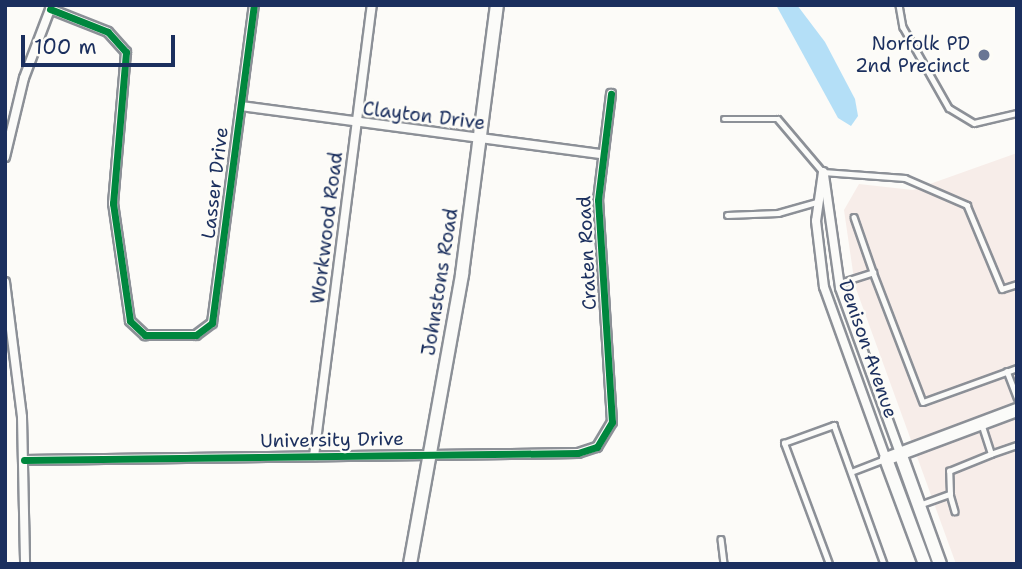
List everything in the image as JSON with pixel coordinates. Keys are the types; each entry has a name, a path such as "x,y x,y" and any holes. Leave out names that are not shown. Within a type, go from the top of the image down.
{"street":[{"name":"Lasser Drive","path":"51,7 108,32 126,52 113,203 124,293 133,327 145,335 174,336 197,335 212,323 254,5"},
{"name":"Workwood Road","path":"314,456 372,5"},
{"name":"Johnstons Road","path":"410,564 431,455 480,139 497,5"},
{"path":"5,157 24,78 51,7"},
{"name":"Craten Road","path":"611,94 602,154 598,226 613,410"},
{"name":"Clayton Drive","path":"241,106 602,154"},
{"name":"Denison Avenue","path":"823,172 817,202 827,299 921,563"},
{"name":"Denison Avenue","path":"823,172 839,283 940,564"},
{"path":"5,282 24,460 25,564"},
{"name":"University Drive","path":"24,460 589,451 609,434 613,410"},
{"path":"886,459 1017,410"}],"lane":[{"path":"899,5 903,27 949,108 974,122 1017,113"},
{"path":"724,119 778,119 823,172 905,178 967,205 1003,289 1017,284"},
{"path":"727,215 778,213 817,202"},
{"path":"854,217 923,401 1017,368"},
{"path":"839,283 873,272"},
{"path":"1007,371 1017,397"},
{"path":"980,423 991,454"},
{"path":"829,564 784,443 834,425 884,564"},
{"path":"956,512 950,494 949,471 1017,445"},
{"path":"851,472 886,459"},
{"path":"919,505 950,494"},
{"path":"721,539 724,564"}],"shaded area":[{"path":"1017,153 1017,564 956,564 855,286 844,210 859,184 913,190"}],"water":[{"path":"776,5 797,5 825,42 855,99 858,116 851,126 838,118"}],"cycle path":[{"path":"50,9 108,32 126,52 113,203 130,321 145,335 196,335 212,323 254,5"},
{"path":"24,460 578,453 597,447 612,422 598,200 611,94"}],"place":[{"name":"Norfolk PD 2nd Precinct","path":"984,55"}]}
